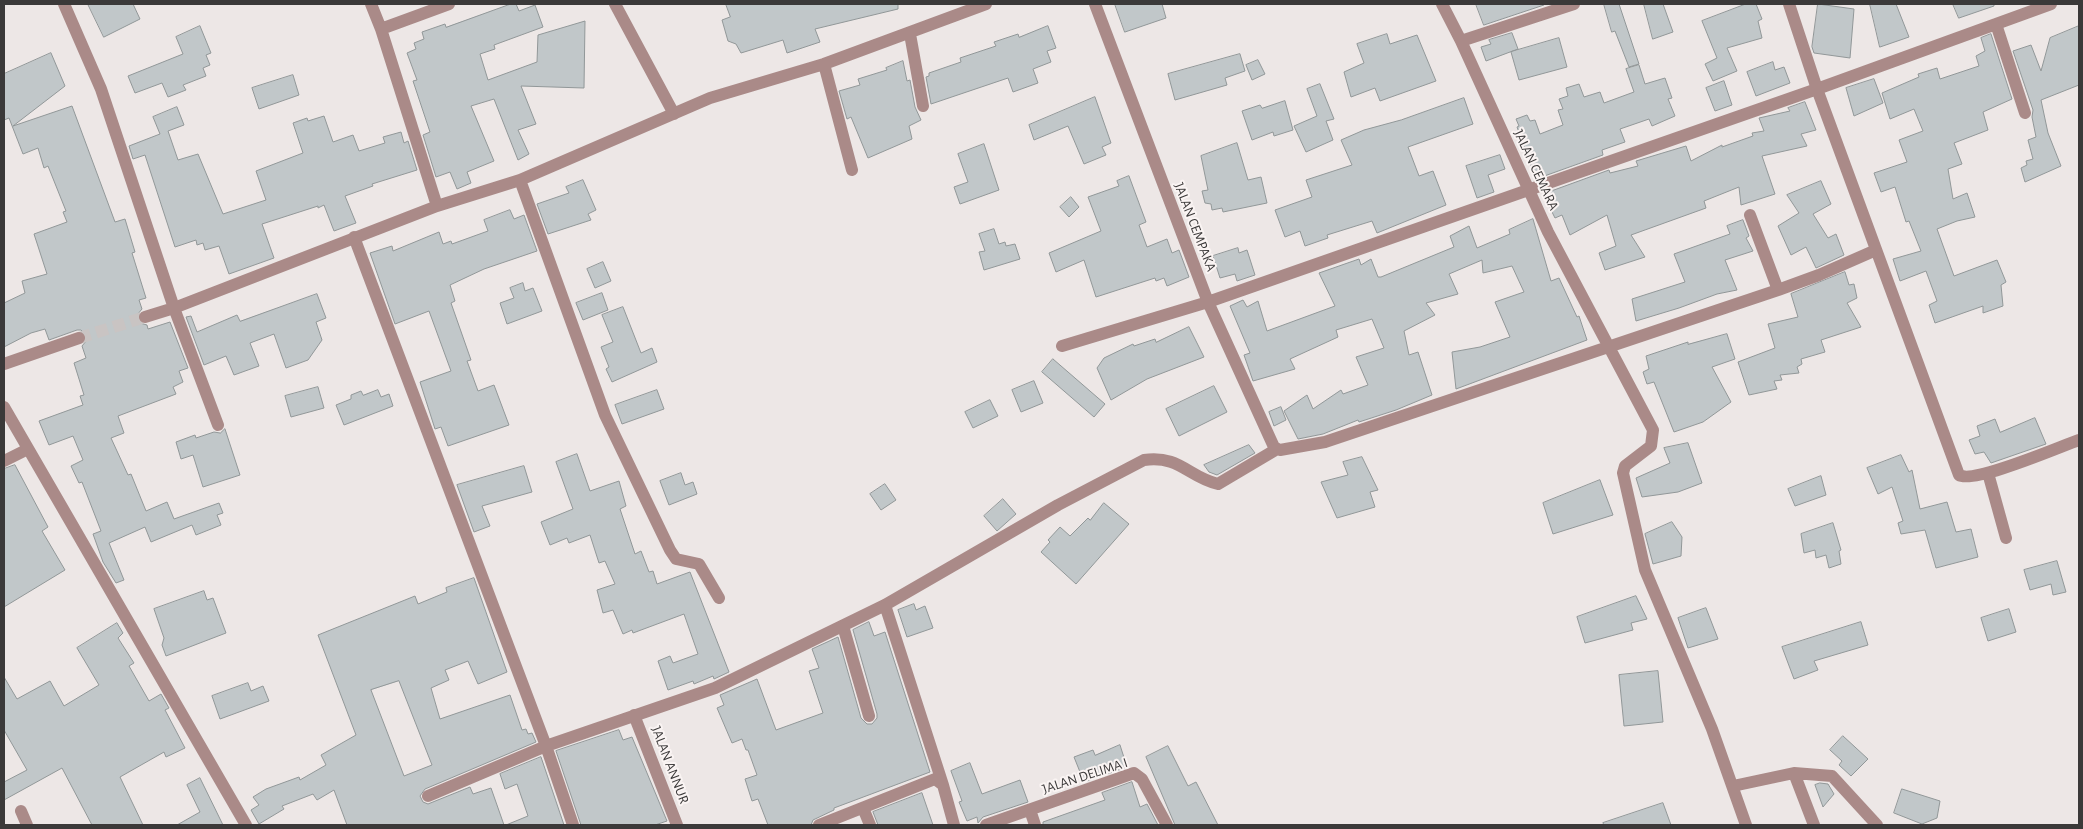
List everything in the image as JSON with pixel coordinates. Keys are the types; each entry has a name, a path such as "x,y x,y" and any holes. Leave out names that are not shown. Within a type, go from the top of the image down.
{"street":[{"path":"64,4 101,89 174,308 218,425"},
{"path":"371,4 381,29 437,206"},
{"path":"381,29 449,4"},
{"path":"615,4 674,114"},
{"path":"145,317 174,308 437,206 520,180 710,98 824,64 910,34 986,4"},
{"name":"JALAN CEMPAKA","path":"1095,4 1208,302 1280,450"},
{"name":"JALAN CEMARA","path":"1442,4 1461,41 1527,189 1607,346 1653,430 1651,446 1625,466 1623,473 1645,570 1712,729 1732,786"},
{"path":"1461,41 1546,8 1574,4"},
{"path":"1789,4 1817,89 1958,472 1966,478 1988,473 2079,440"},
{"path":"1062,346 1208,302 1817,89 2051,4"},
{"path":"1996,24 2025,114"},
{"path":"910,34 923,106"},
{"path":"824,64 852,170"},
{"path":"520,180 614,433 670,550 676,559 699,564 719,598"},
{"path":"1750,215 1778,290"},
{"path":"354,237 546,746 573,825"},
{"path":"428,796 546,746 715,688 886,604 1058,505 1144,460 1156,458 1174,462 1218,484 1280,450 1325,442 1778,290 1819,275 1876,250"},
{"path":"4,364 79,338"},
{"path":"4,407 246,825"},
{"path":"4,461 28,449"},
{"path":"1988,473 2006,538"},
{"path":"886,604 954,825"},
{"path":"842,626 870,716"},
{"name":"JALAN ANNUR","path":"634,715 677,825"},
{"name":"JALAN DELIMA I","path":"986,825 1134,773 1142,779 1167,825"},
{"path":"1794,773 1814,825"},
{"path":"1746,825 1732,786 1794,773 1832,776 1877,825"},
{"path":"819,825 935,779 943,785"},
{"path":"864,808 870,825"},
{"path":"1030,810 1035,825"},
{"path":"21,812 27,825"}],"building":[{"path":"88,4 133,4 140,19 104,37"},
{"path":"511,4 516,4 519,11 535,5 543,27 494,45 495,49 480,54 488,80 537,62 538,35 585,21 584,88 521,86 536,124 518,130 529,154 518,160 494,99 471,106 494,161 467,172 471,183 457,189 450,172 436,177 423,135 430,132 413,81 417,80 407,53 416,49 414,43 424,39 422,32 445,24 446,27"},
{"path":"726,4 898,4 898,9 815,29 820,42 787,53 783,40 741,53 736,44 728,41 722,20 730,17"},
{"path":"1115,4 1162,4 1166,18 1125,32"},
{"path":"1476,4 1544,4 1544,5 1484,25"},
{"path":"1604,4 1619,4 1639,64 1629,67 1615,31 1612,32"},
{"path":"1644,4 1663,4 1673,32 1653,39"},
{"path":"1746,4 1756,4 1762,19 1758,21 1762,38 1727,48 1737,71 1713,81 1705,64 1717,58 1702,21"},
{"path":"1818,4 1854,9 1850,58 1814,53 1812,47"},
{"path":"1870,4 1896,4 1909,37 1880,47"},
{"path":"1953,4 1994,4 1994,6 1959,18"},
{"path":"200,26 211,53 206,55 210,65 203,68 206,76 183,85 186,90 168,97 162,83 135,93 128,76 183,54 176,37"},
{"path":"1048,26 1056,48 1047,51 1051,62 1033,69 1038,83 1013,92 1008,78 931,104 926,77 929,76 929,73 961,62 960,58 996,46 994,42 1018,34 1019,37"},
{"path":"2079,26 2079,85 2041,100 2048,133 2061,166 2025,182 2021,168 2027,165 2026,161 2033,159 2028,140 2036,137 2032,117 2033,110 2013,51 2031,45 2041,71 2050,38"},
{"path":"1512,33 1518,49 1486,61 1481,47 1491,44 1489,40"},
{"path":"1387,34 1390,44 1417,35 1436,81 1380,101 1375,88 1351,97 1344,72 1364,63 1357,44"},
{"path":"1991,34 2012,99 1983,112 1988,130 1954,143 1962,164 1948,169 1953,199 1967,193 1975,217 1957,221 1937,229 1954,276 1997,260 2006,282 2001,285 2003,306 1983,313 1983,306 1935,323 1929,305 1937,301 1926,271 1900,281 1893,259 1921,251 1909,221 1906,222 1895,187 1881,192 1874,173 1907,162 1899,140 1923,131 1914,109 1890,119 1882,93 1919,77 1918,74 1937,68 1940,79 1979,66 1976,56 1985,51 1981,38"},
{"path":"1559,38 1567,67 1519,80 1511,52"},
{"path":"51,53 65,86 13,126 72,106 115,222 125,219 135,252 132,253 146,298 139,300 142,309 137,315 137,320 147,325 148,329 170,322 188,368 179,371 183,382 173,387 176,394 118,416 124,433 111,438 128,475 131,474 146,511 167,502 174,519 219,503 223,513 217,515 221,525 196,535 192,525 151,542 145,527 109,543 124,580 116,583 103,562 93,534 101,531 82,482 79,483 71,466 83,460 73,436 49,445 39,421 83,405 80,396 84,395 74,363 86,358 82,346 87,340 86,335 81,330 77,330 49,340 45,329 31,333 4,347 4,303 25,293 22,281 47,274 34,234 67,222 63,212 66,211 48,166 44,168 38,148 23,154 9,118 4,120 4,74"},
{"path":"1240,54 1245,71 1225,78 1227,85 1175,100 1168,74"},
{"path":"1258,60 1265,74 1252,80 1246,65"},
{"path":"903,61 907,81 910,80 915,107 921,120 909,126 912,139 868,158 851,117 847,119 839,91 860,85 858,79 887,70 886,68"},
{"path":"1773,62 1775,70 1784,67 1790,83 1756,96 1747,72"},
{"path":"1639,65 1645,84 1665,78 1672,98 1668,99 1675,116 1652,126 1649,119 1620,129 1625,142 1602,150 1603,155 1536,179 1517,127 1519,126 1516,119 1527,115 1530,121 1535,120 1540,134 1563,125 1558,110 1563,109 1559,99 1568,96 1566,88 1579,84 1584,97 1600,92 1604,103 1634,92 1626,69"},
{"path":"293,75 299,95 259,109 252,88"},
{"path":"1874,79 1883,103 1854,116 1846,88"},
{"path":"1724,81 1732,105 1715,111 1706,88"},
{"path":"1320,84 1334,119 1326,121 1333,140 1306,152 1294,126 1317,116 1307,89"},
{"path":"1095,97 1111,143 1102,147 1106,155 1084,164 1068,126 1034,140 1029,125"},
{"path":"1464,98 1473,124 1408,147 1419,176 1433,171 1446,205 1377,233 1372,221 1327,235 1328,238 1305,246 1300,231 1285,237 1275,210 1312,197 1306,180 1352,165 1341,140 1364,130 1401,120"},
{"path":"1285,101 1293,130 1274,136 1273,132 1252,140 1242,111 1260,105 1262,108"},
{"path":"1805,102 1816,130 1801,134 1807,146 1762,156 1775,194 1741,205 1739,187 1704,201 1706,208 1631,235 1645,257 1605,270 1599,253 1616,246 1607,215 1570,235 1562,215 1555,218 1543,194 1609,170 1610,173 1638,166 1636,161 1686,146 1691,161 1722,145 1722,147 1753,136 1752,133 1764,131 1759,118 1790,111 1788,108"},
{"path":"177,107 184,125 168,131 178,160 198,154 223,214 266,200 256,171 303,153 293,123 307,118 308,121 324,116 333,142 353,135 359,151 385,143 383,137 401,132 404,143 408,141 417,170 372,184 373,186 345,196 356,223 334,231 324,205 262,224 274,258 229,274 219,246 205,250 203,243 197,245 196,240 175,247 145,155 133,159 129,146 160,134 153,117"},
{"path":"1237,143 1248,180 1261,177 1267,203 1223,212 1222,208 1212,210 1211,204 1205,203 1202,191 1208,190 1201,156"},
{"path":"984,144 999,190 960,204 954,187 968,182 958,154"},
{"path":"1500,155 1505,169 1488,175 1494,192 1477,198 1466,166"},
{"path":"1129,176 1146,222 1139,225 1147,247 1167,239 1172,253 1179,250 1189,277 1167,286 1164,278 1156,281 1155,278 1096,297 1084,260 1056,272 1049,253 1101,231 1088,197 1119,186 1117,181"},
{"path":"583,180 596,210 588,214 591,220 548,234 537,204 569,193 566,187"},
{"path":"1821,181 1831,204 1813,214 1828,238 1836,234 1844,255 1816,268 1806,247 1791,255 1778,226 1799,213 1787,195"},
{"path":"1071,197 1079,207 1069,217 1060,207"},
{"path":"510,210 514,219 524,215 537,251 484,269 450,285 455,301 451,303 471,360 467,361 478,391 494,385 509,425 448,446 441,427 435,429 420,382 451,371 429,311 395,324 370,253 392,246 393,251 439,232 443,244 451,241 452,244 488,231 484,220"},
{"path":"1533,219 1551,281 1559,278 1577,317 1579,316 1587,340 1456,389 1452,352 1480,347 1510,337 1495,302 1524,292 1512,266 1483,273 1482,260 1449,274 1458,294 1426,303 1435,315 1404,331 1409,355 1418,352 1432,395 1396,410 1359,422 1358,420 1323,434 1298,439 1284,411 1307,395 1313,409 1341,390 1343,394 1368,385 1356,357 1384,348 1372,319 1336,330 1338,337 1290,359 1295,369 1253,381 1244,355 1250,353 1230,306 1243,300 1247,307 1258,301 1267,331 1335,306 1319,273 1359,259 1361,265 1371,259 1378,277 1381,277 1454,247 1450,236 1469,226 1477,248 1510,234 1509,230"},
{"path":"1743,220 1749,236 1746,238 1753,251 1725,260 1737,290 1717,294 1636,321 1632,299 1685,282 1674,254 1730,234 1727,226"},
{"path":"994,229 999,244 1005,242 1006,246 1015,244 1020,259 984,270 979,252 985,251 979,234"},
{"path":"1238,248 1239,253 1247,250 1255,275 1237,281 1235,274 1220,278 1213,256"},
{"path":"603,262 611,281 595,288 587,269"},
{"path":"1845,272 1849,285 1854,284 1857,298 1847,303 1861,327 1821,340 1825,352 1801,359 1802,364 1797,367 1799,373 1780,375 1782,380 1774,381 1777,389 1749,395 1738,362 1775,348 1768,324 1798,317 1791,294"},
{"path":"523,283 525,291 533,288 542,311 507,324 500,303 514,298 510,288"},
{"path":"602,293 608,310 583,320 576,303"},
{"path":"317,294 326,318 316,322 322,340 308,360 286,368 274,334 250,343 259,366 234,375 226,356 204,365 186,317 191,316 197,332 237,315 240,321"},
{"path":"623,307 641,353 652,348 657,362 612,382 606,369 609,367 601,347 613,342 602,315"},
{"path":"1189,327 1204,357 1147,379 1111,400 1097,368 1104,358 1133,344 1134,346 1155,339 1156,342"},
{"path":"1727,334 1735,359 1712,367 1731,402 1703,422 1674,432 1654,382 1647,384 1643,372 1649,369 1646,356 1688,342 1688,344"},
{"path":"1053,359 1105,404 1094,417 1042,372"},
{"path":"1034,381 1043,403 1021,412 1012,390"},
{"path":"1214,386 1227,412 1179,436 1166,409"},
{"path":"318,387 324,408 291,417 285,396"},
{"path":"378,390 381,397 389,394 393,406 344,425 336,405 351,399 351,395 361,391 363,395"},
{"path":"657,390 664,409 622,424 615,405"},
{"path":"990,400 998,416 973,428 965,412"},
{"path":"1281,407 1286,420 1274,426 1269,412"},
{"path":"2035,418 2046,444 1991,463 1984,452 1975,454 1969,440 1980,436 1977,426 1995,419 2000,432"},
{"path":"225,429 240,475 203,487 193,455 181,459 176,442 195,435 196,438 214,432 220,433"},
{"path":"1688,443 1702,483 1678,492 1642,497 1636,478 1670,463 1664,448"},
{"path":"1249,445 1255,453 1217,475 1209,472 1204,465"},
{"path":"577,454 590,491 619,481 626,506 620,509 635,554 641,551 649,572 653,571 657,584 690,572 729,672 714,679 713,676 694,684 693,681 668,690 658,661 670,656 673,663 698,654 684,614 633,633 632,630 623,634 613,610 603,613 597,590 615,584 605,561 599,563 590,535 569,543 567,538 550,545 541,522 573,509 556,462"},
{"path":"1901,455 1909,472 1912,470 1920,509 1947,502 1956,532 1971,529 1978,557 1936,568 1925,530 1901,534 1898,523 1903,521 1892,487 1878,494 1867,468"},
{"path":"1362,457 1378,490 1370,492 1375,507 1337,518 1321,482 1348,475 1343,462"},
{"path":"15,465 48,527 42,531 65,570 4,607 4,469"},
{"path":"524,466 532,492 482,506 490,526 474,532 457,485"},
{"path":"681,473 685,485 693,482 697,494 669,505 660,481"},
{"path":"1821,476 1826,495 1795,506 1788,489"},
{"path":"1600,480 1613,515 1553,534 1543,503"},
{"path":"885,484 896,500 881,510 870,494"},
{"path":"1003,499 1016,514 997,531 984,516"},
{"path":"1104,503 1129,524 1076,584 1041,552 1050,542 1048,540 1060,527 1070,536 1088,518 1090,520"},
{"path":"1672,522 1682,537 1681,556 1653,564 1645,534"},
{"path":"1833,523 1841,550 1839,551 1841,564 1829,568 1826,555 1816,558 1815,550 1804,553 1801,534"},
{"path":"2057,561 2066,592 2053,595 2051,584 2030,590 2024,570"},
{"path":"474,578 507,672 478,684 468,661 445,670 449,680 431,688 440,719 510,695 522,730 526,729 528,734 532,733 536,742 425,789 420,796 423,802 428,804 470,787 473,794 491,788 504,825 347,825 334,790 317,800 313,794 282,806 284,809 259,824 251,810 259,805 253,797 266,789 299,777 300,780 326,765 321,755 356,735 318,635 415,596 418,604 447,592 446,588","holes":["399,681 432,765 404,776 371,690"]},
{"path":"204,591 207,600 213,598 226,633 166,656 162,645 164,638 154,609"},
{"path":"1636,596 1647,619 1631,623 1633,630 1585,643 1577,617"},
{"path":"914,604 916,610 925,606 933,628 907,637 898,610"},
{"path":"1706,608 1718,639 1688,648 1678,618"},
{"path":"2009,609 2016,632 1988,641 1981,618"},
{"path":"869,622 874,636 885,632 930,772 834,808 834,810 813,820 811,825 768,825 758,799 752,801 745,779 757,775 748,750 746,750 742,739 732,743 717,708 724,705 720,695 757,679 776,730 823,713 809,671 819,668 812,649 838,637 861,718 867,724 872,724 877,718 877,714 853,630"},
{"path":"1861,622 1868,645 1814,661 1818,670 1794,679 1782,647"},
{"path":"117,623 123,633 118,638 134,663 129,666 149,701 161,694 169,708 165,710 185,748 166,757 164,752 120,777 143,825 92,825 62,768 4,800 4,782 27,770 4,730 4,677 17,699 50,681 64,706 99,685 77,648"},
{"path":"1658,671 1663,722 1624,726 1619,675"},
{"path":"248,683 251,691 263,686 269,701 220,719 212,696"},
{"path":"619,730 623,740 632,737 667,821 655,825 581,825 556,751"},
{"path":"1843,736 1868,759 1851,776 1839,765 1842,761 1830,750"},
{"path":"1120,745 1127,767 1084,782 1074,757 1093,750 1095,755"},
{"path":"1168,746 1188,786 1196,782 1218,825 1175,825 1146,757"},
{"path":"541,757 564,825 506,825 528,816 517,784 505,789 500,774"},
{"path":"970,763 982,794 1020,780 1028,802 983,817 978,823 977,817 967,821 959,802 962,801 951,771"},
{"path":"200,778 223,825 177,825 200,812 187,785"},
{"path":"1132,782 1140,807 1147,804 1158,825 1043,825 1043,822 1105,800 1102,793"},
{"path":"1820,783 1828,784 1834,794 1823,807 1815,785"},
{"path":"1902,789 1940,801 1937,818 1922,824 1894,813"},
{"path":"922,793 933,825 878,825 873,812"},
{"path":"1663,803 1671,825 1604,825 1603,823"}],"tunnel":[{"path":"79,338 145,317"}]}
